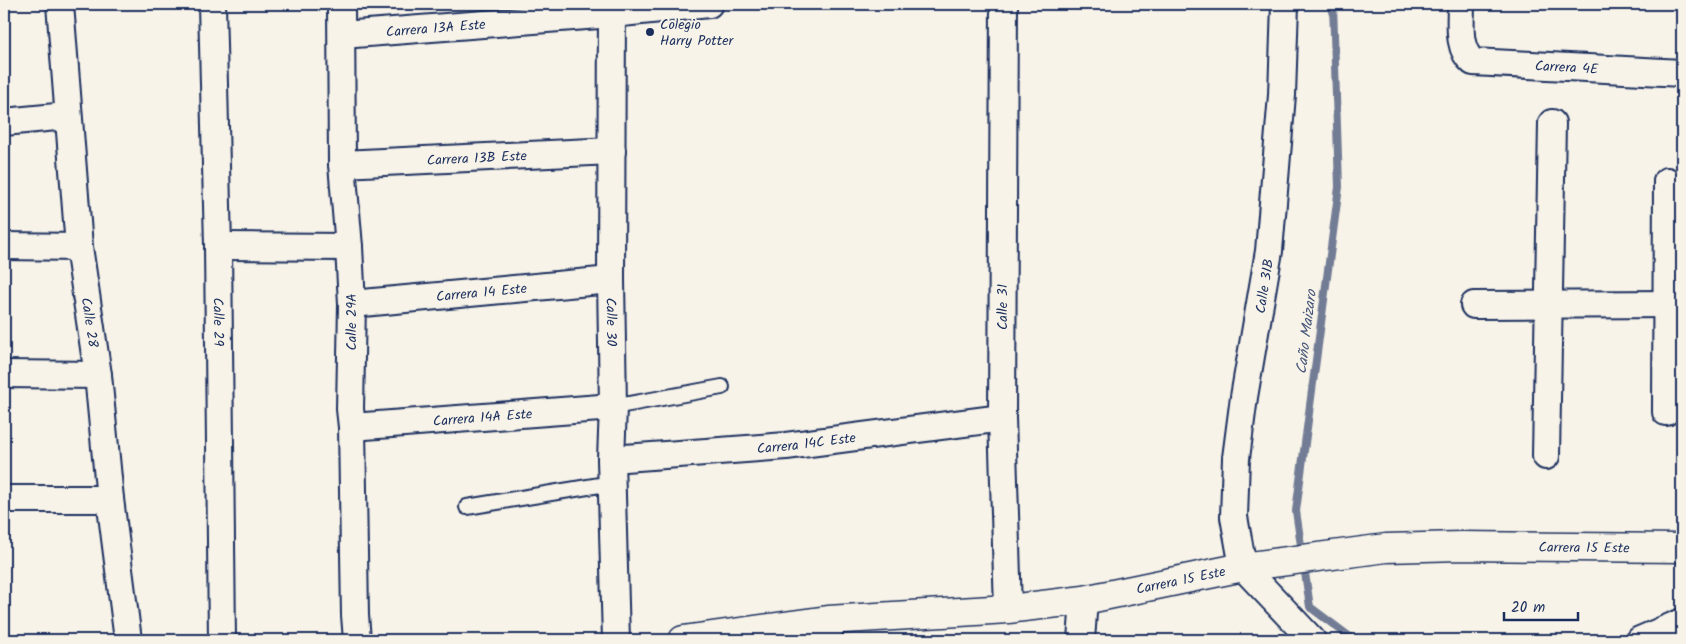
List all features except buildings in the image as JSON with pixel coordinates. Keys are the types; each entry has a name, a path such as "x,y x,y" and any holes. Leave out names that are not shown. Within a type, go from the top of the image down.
{"street":[{"name":"Calle 28","path":"60,4 67,116 79,247 98,375 110,499 128,640"},
{"name":"Calle 29","path":"212,4 218,246 222,640"},
{"name":"Calle 29A","path":"342,4 342,164 352,304 350,408 357,640"},
{"name":"Carrera 13A Este","path":"342,35 612,9 710,4"},
{"name":"Calle 31","path":"1004,4 1002,418 1008,609"},
{"name":"Calle 31B","path":"1243,567 1234,517 1236,458 1244,397 1269,251 1281,114 1285,4"},
{"name":"Carrera 4E","path":"1461,4 1462,44 1466,56 1473,62 1682,72"},
{"name":"Calle 30","path":"612,9 612,471 616,640"},
{"path":"4,122 67,116"},
{"path":"1546,456 1552,123"},
{"name":"Carrera 13B Este","path":"342,164 612,151"},
{"path":"1666,412 1674,304 1667,181"},
{"path":"4,246 79,247"},
{"path":"218,246 349,247"},
{"name":"Carrera 14 Este","path":"352,304 611,280"},
{"path":"1474,306 1674,304"},
{"path":"4,374 98,375"},
{"name":"Carrera 14A Este","path":"352,427 613,407"},
{"name":"Carrera 14C Este","path":"612,471 1002,418"},
{"path":"4,498 110,499"},
{"name":"Carrera 15 Este","path":"683,640 829,630 1084,600 1243,567 1386,548 1461,546 1682,548"},
{"path":"1243,567 1312,640"},
{"path":"1081,640 1084,600"},
{"path":"1640,640 1682,622"}],"lane":[{"path":"613,407 722,387"},
{"path":"467,507 612,471"}],"waterway":[{"name":"Caño Maizaro","path":"1333,4 1339,187 1296,511 1310,607 1354,640"}],"place":[{"name":"Colegio Harry Potter","path":"650,32"}]}
